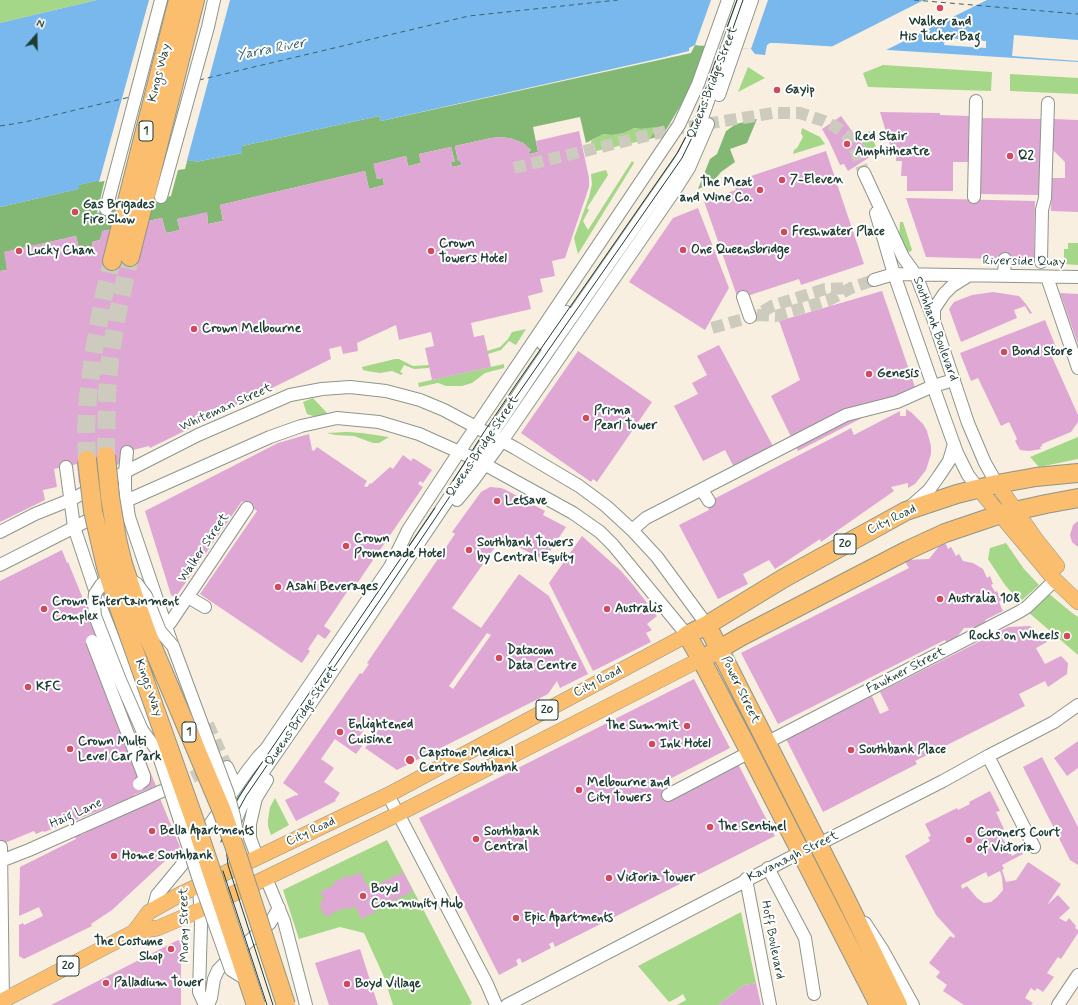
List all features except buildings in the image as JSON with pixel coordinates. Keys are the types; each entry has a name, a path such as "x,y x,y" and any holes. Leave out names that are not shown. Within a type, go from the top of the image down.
{"highway":[{"name":"Kings Way","path":"112,261 178,0"},
{"name":"Kings Way","path":"130,257 195,0"},
{"name":"Kings Way","path":"106,456 107,478 112,515 123,564 148,636 207,774 286,1005"},
{"name":"Kings Way","path":"87,460 93,511 110,581 194,819 256,1005"},
{"name":"City Road","path":"687,635 784,578 906,511 978,488 1036,477 1078,473"},
{"name":"City Road","path":"702,659 742,636 908,550 945,533 1008,512 1078,498"},
{"name":"Power Street","path":"707,624 766,744 819,844 898,1005"},
{"name":"Power Street","path":"687,635 702,659 879,1005"},
{"name":"Fawkner Street","path":"750,752 766,744"},
{"name":"Kavanagh Street","path":"800,852 819,844"}],"main road":[{"name":"Southbank Boulevard","path":"997,484 1008,512 1055,580 1078,602"},
{"name":"Southbank Boulevard","path":"978,488 1008,512 1078,589"},
{"name":"City Road","path":"134,932 153,910 199,885 236,861 257,857 388,795 687,635"},
{"name":"City Road","path":"2,1002 134,932 158,928 200,910 398,814 702,659"},
{"name":"Queens Bridge Street","path":"257,857 266,878"}],"street":[{"path":"106,209 161,0"},
{"path":"161,197 214,0"},
{"name":"Queens Bridge Street","path":"724,47 728,0"},
{"name":"Queens Bridge Street","path":"488,434 567,347 685,174 710,119 724,47 736,0"},
{"name":"Queens Bridge Street","path":"219,813 228,808 238,797 387,579 472,458 552,331 614,244 677,160 699,124 724,47 744,0"},
{"name":"Queens Bridge Street","path":"239,891 236,861 230,848 231,836 237,816 247,796 488,434 684,116 752,0"},
{"path":"974,196 976,101"},
{"path":"1041,262 1042,210 1045,198 1048,103"},
{"path":"662,150 677,160 684,168 685,174"},
{"name":"Southbank Boulevard","path":"978,488 968,475 954,444 933,386 894,274 864,173 903,257 916,275 934,322 968,423 985,463 997,484"},
{"path":"1004,276 1005,259"},
{"path":"874,280 894,274"},
{"name":"Riverside Quay","path":"894,274 1078,277"},
{"name":"Riverside Quay","path":"934,322 934,309 944,294 952,286 969,276"},
{"path":"1047,276 1078,368"},
{"path":"743,297 750,317"},
{"path":"552,331 560,342 567,347"},
{"path":"632,530 646,518 846,415 896,402 933,386 954,380"},
{"name":"Whiteman Street","path":"0,532 35,514 70,500 198,435 290,395 322,389 350,387 386,391 436,407 488,434"},
{"path":"0,565 126,502 270,436 301,426 337,418 379,422 419,434 472,458"},
{"name":"Power Street","path":"488,434 579,486 606,506 632,530 657,557 707,624"},
{"path":"906,511 929,490 948,461 954,444"},
{"name":"Kings Way","path":"127,452 125,472 128,517 173,646 228,794 236,833 236,861"},
{"name":"Queens Bridge Street","path":"153,910 157,895 182,866 248,770 266,749 390,567 408,530 472,458"},
{"name":"Queens Bridge Street","path":"257,857 250,838 249,829 254,804 263,785 461,493 472,482 472,458"},
{"name":"Power Street","path":"472,458 548,498 600,532 632,567 687,635"},
{"name":"Kings Way","path":"66,467 74,527 101,608 157,750 198,877 231,970 249,981"},
{"path":"702,490 708,501"},
{"name":"Walker Street","path":"170,623 247,508"},
{"path":"157,750 142,730 95,616 95,594 101,585 108,578 117,576 133,581 142,590 160,631 173,646"},
{"name":"Fawkner Street","path":"766,744 1019,612 1027,607 1055,580"},
{"path":"188,597 205,608"},
{"path":"92,641 144,776 144,780 139,784"},
{"path":"93,662 110,655"},
{"name":"Kavanagh Street","path":"819,844 943,781 1054,722 1078,705"},
{"path":"668,795 750,752"},
{"path":"988,756 1034,847"},
{"path":"236,787 227,767 248,770"},
{"name":"Haig Lane","path":"1,861 162,791"},
{"path":"388,795 487,984 496,1005"},
{"name":"Moray Street","path":"199,843 199,992 205,1005"},
{"path":"1,847 2,1002"},
{"name":"Kavanagh Street","path":"507,1005 800,852"},
{"path":"768,868 805,938 814,994"},
{"path":"266,878 284,920 306,1005"},
{"name":"Hoff Boulevard","path":"746,879 770,1005"},
{"path":"846,899 871,932 912,1005"},
{"path":"208,1005 211,998 214,979 218,970 270,923 279,908"},
{"path":"1058,1005 1078,976"}],"green space":[{"path":"0,0 97,0 0,23"},
{"path":"695,45 705,46 688,93 663,135 650,139 656,129 655,127 641,129 634,128 623,133 612,135 603,134 586,143 580,117 533,127 538,152 530,154 528,153 531,150 523,143 502,137 455,146 458,161 460,161 462,165 452,167 451,162 455,162 451,147 419,154 421,163 408,166 406,156 374,164 377,179 383,178 384,185 369,189 365,171 220,205 223,221 208,224 207,213 177,219 180,230 166,233 162,218 103,231 100,240 92,242 93,250 80,253 76,236 5,252 7,270 0,271 0,207 78,189 78,185 105,179 97,213 171,196 178,170 185,169 187,161 194,160 195,162 242,153 242,146 379,116 381,121 691,53"},
{"path":"883,65 992,72 991,91 868,87 863,73"},
{"path":"748,67 765,78 738,92"},
{"path":"1010,74 1078,78 1078,94 1010,91"},
{"path":"757,119 747,143 730,149 735,162 721,172 711,184 698,189 710,159 717,154 726,131 736,124"},
{"path":"654,126 656,129 650,139 592,152 591,141 602,134 612,135 623,133 632,128 642,129"},
{"path":"802,128 820,137 825,144 793,154 803,137 801,133"},
{"path":"870,131 877,150 871,153 855,135"},
{"path":"632,161 634,163 578,254 574,238 589,197 592,184 591,174 606,170 608,175 587,208 589,210 583,221 588,230"},
{"path":"900,222 903,222 912,250 910,252 904,251 899,239"},
{"path":"1068,243 1078,243 1078,265 1064,264 1064,249 1068,249"},
{"path":"526,329 516,345 509,341 501,350 488,354 487,351 500,347 508,339 512,332"},
{"path":"399,359 413,366 429,365 429,368 414,369 404,365 400,372 403,373 401,375 392,371 380,373 367,371 363,370 362,367"},
{"path":"504,364 504,368 485,373 472,383 462,386 446,386 438,383 419,387 418,383"},
{"path":"313,398 327,413 327,415 313,416 307,414 303,402"},
{"path":"347,432 389,437 379,443 373,443 354,436 327,433"},
{"path":"1078,437 1078,459 1039,467 1030,457"},
{"path":"1006,543 1024,569 1039,585 1020,602 1005,585 988,559 990,548"},
{"name":"Rocks on Wheels","path":"1048,593 1078,617 1078,655 1028,612"},
{"path":"275,798 289,825 271,835 268,820 270,807"},
{"path":"387,840 472,1003 470,1005 393,1005 384,977 364,933 340,927 299,939 283,890"},
{"path":"741,912 756,983 744,985 718,1005 677,1005 686,1000 683,994 669,1002 638,966"}],"water":[{"name":"Yarra River","path":"97,0 1078,0 1078,62 777,43 770,43 767,45 765,55 755,54 751,49 695,45 689,48 689,51 661,58 381,121 379,116 242,146 242,153 195,162 194,160 79,185 79,189 0,207 0,23"}],"pier":[{"path":"149,0 230,0 186,164 99,182"},
{"path":"711,0 768,0 751,49 695,45"},
{"path":"924,0 987,0 884,51 829,48"},
{"path":"1014,35 1078,40 1078,61 1012,56"},
{"path":"945,38 986,41 986,48 944,45"}],"ferry route":[{"path":"199,80 469,16 618,0"},
{"path":"914,0 1078,14"},
{"path":"0,126 25,122 130,97"}],"tunnel":[{"path":"514,168 675,129 773,113 800,113 824,121 836,127 845,134 852,141 864,173"},
{"path":"106,456 107,392 110,359 117,316 130,257"},
{"path":"87,460 86,430 88,396 93,356 103,299 112,261"},
{"path":"757,315 776,316 829,300 851,288 874,280"},
{"path":"712,328 757,315 772,306 825,289 851,288"},
{"path":"208,724 227,767"},
{"path":"176,785 211,768"}],"tram line":[{"path":"726,30 737,0"},
{"path":"273,1005 228,865 226,848 227,840 234,818 246,796 391,584 502,417 682,158 701,119 743,0"},
{"path":"453,481 517,383 678,152 696,117 716,60"},
{"path":"221,842 226,823 238,798 435,508"},
{"path":"223,871 267,1005"}],"place":[{"name":"Walker and His Tucker Bag","path":"940,8"},
{"name":"Gayip","path":"777,90"},
{"name":"Red Stair Amphitheatre","path":"847,144"},
{"name":"Q2","path":"1010,156"},
{"name":"7-Eleven","path":"782,180"},
{"name":"The Meat and Wine Co.","path":"760,190"},
{"name":"Gas Brigades Fire Show","path":"75,212"},
{"name":"Freshwater Place","path":"784,232"},
{"name":"One Queensbridge","path":"683,250"},
{"name":"Lucky Chan","path":"19,251"},
{"name":"Crown Towers Hotel","path":"431,251"},
{"name":"Crown Melbourne","path":"194,329"},
{"name":"Bond Store","path":"1004,352"},
{"name":"Genesis","path":"869,374"},
{"name":"Prima Pearl Tower","path":"586,418"},
{"name":"Letsave","path":"497,501"},
{"name":"Crown Promenade Hotel","path":"346,546"},
{"name":"Southbank Towers by Central Equity","path":"469,550"},
{"name":"Asahi Beverages","path":"278,587"},
{"name":"Australia 108","path":"940,599"},
{"name":"Crown Entertainment Complex","path":"44,609"},
{"name":"Australis","path":"607,609"},
{"name":"Rocks on Wheels","path":"1067,636"},
{"name":"Datacom Data Centre","path":"499,658"},
{"name":"KFC","path":"28,687"},
{"name":"The Summit","path":"687,726"},
{"name":"Enlightened Cuisine","path":"340,732"},
{"name":"Ink Hotel","path":"652,744"},
{"name":"Crown Multi Level Car Park","path":"70,749"},
{"name":"Southbank Place","path":"851,750"},
{"name":"Capstone Medical Centre Southbank","path":"410,760"},
{"name":"Melbourne and City Towers","path":"579,790"},
{"name":"The Sentinel","path":"710,827"},
{"name":"Bella Apartments","path":"152,831"},
{"name":"Southbank Central","path":"476,839"},
{"name":"Coroners Court of Victoria","path":"969,840"},
{"name":"Home Southbank","path":"114,856"},
{"name":"Victoria Tower","path":"609,878"},
{"name":"Boyd Community Hub","path":"363,896"},
{"name":"Epic Apartments","path":"516,918"},
{"name":"The Costume Shop","path":"171,949"},
{"name":"Palladium Tower","path":"106,983"},
{"name":"Boyd Village","path":"347,984"}]}
